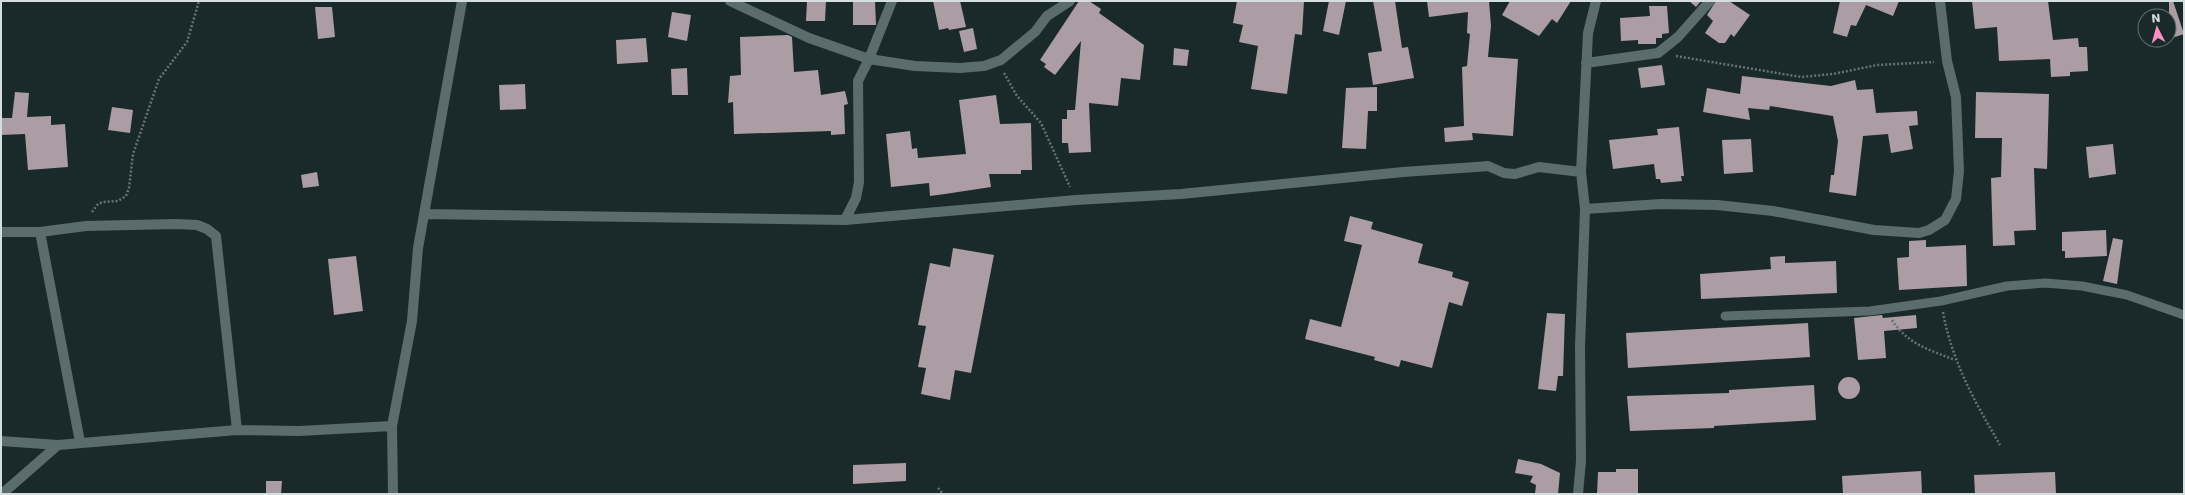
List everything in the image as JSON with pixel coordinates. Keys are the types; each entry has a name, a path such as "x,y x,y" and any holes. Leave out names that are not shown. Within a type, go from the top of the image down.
{"street":[{"path":"393,494 392,426 412,321 418,248 462,1"},
{"path":"730,1 798,33 869,59 915,66 960,68 984,66 1002,60 1035,32 1047,16 1070,1"},
{"path":"845,220 856,198 859,182 857,90 862,72 869,59 892,1"},
{"path":"1578,494 1581,460 1580,347 1585,209 1581,172 1588,32 1596,1"},
{"path":"1586,64 1658,53 1678,36 1710,1"},
{"path":"1585,209 1661,204 1717,205 1773,211 1874,230 1919,233 1929,230 1945,220 1949,213 1956,199 1959,172 1956,97 1947,61 1940,1"},
{"path":"424,214 845,220 1076,200 1181,194 1403,172 1488,166 1504,173 1515,174 1539,167 1581,172"},
{"path":"1,232 40,232 86,226 197,225 207,229 216,236 236,430"},
{"path":"40,232 80,442"},
{"path":"1,441 58,445 236,430 299,430 392,426"},
{"path":"2,494 58,445"}],"lane":[{"path":"1725,316 1885,309 1941,301 2007,286 2045,284 2082,286 2127,296 2184,315"}],"path":[{"path":"86,226 98,204 103,202 118,201 126,196 129,188 133,154 159,79 187,42 199,1"},
{"path":"1658,53 1801,77 1833,74 1877,65 1947,61"},
{"path":"1002,60 1007,80 1017,96 1041,123 1076,200"},
{"path":"1941,301 1950,345 1955,360 1965,383 2000,445"},
{"path":"1885,309 1901,333 1908,339 1923,348 1955,360"},
{"path":"938,488 943,494"}],"building":[{"path":"807,1 826,1 825,21 806,21"},
{"path":"853,1 875,1 876,25 853,25"},
{"path":"933,1 960,1 966,27 939,30"},
{"path":"1079,1 1089,1 1101,9 1099,13 1144,45 1140,80 1121,78 1118,106 1089,103 1091,152 1069,153 1068,143 1062,143 1062,119 1067,119 1067,110 1075,110 1081,41 1055,75 1044,67 1046,64 1040,60"},
{"path":"1237,1 1304,1 1302,35 1295,34 1287,94 1251,89 1258,46 1239,42 1243,25 1233,23"},
{"path":"1329,1 1346,1 1339,35 1323,31"},
{"path":"1373,1 1395,1 1402,48 1408,47 1414,78 1373,85 1368,53 1382,51"},
{"path":"1427,1 1489,1 1491,26 1488,57 1518,59 1513,136 1472,133 1473,140 1445,142 1444,128 1464,126 1462,67 1467,66 1470,34 1467,33 1468,12 1429,17"},
{"path":"1510,1 1571,1 1557,23 1552,19 1539,36 1502,15"},
{"path":"1689,1 1701,1 1696,7"},
{"path":"1716,1 1729,1 1750,15 1734,37 1731,34 1725,43 1719,43 1705,33 1713,21 1707,15"},
{"path":"1840,1 1899,1 1893,16 1866,5 1856,26 1851,25 1847,37 1833,33"},
{"path":"1972,1 2048,1 2053,40 2078,38 2079,47 2087,47 2088,71 2070,72 2070,76 2051,77 2050,59 1999,61 1997,27 1975,29"},
{"path":"2169,1 2173,1 2175,8 2169,8"},
{"path":"1649,6 1667,6 1669,33 1662,34 1662,38 1656,38 1656,44 1638,44 1638,40 1621,41 1620,18 1650,16"},
{"path":"315,7 332,7 335,37 318,39"},
{"path":"672,12 691,15 687,41 668,37"},
{"path":"2177,13 2184,34 2177,36"},
{"path":"973,28 977,49 964,52 959,31"},
{"path":"788,35 792,37 794,72 818,70 821,95 845,91 848,104 844,105 845,134 831,135 831,131 734,134 733,102 728,103 730,76 741,75 740,37"},
{"path":"646,38 648,62 617,64 616,40"},
{"path":"1174,48 1189,50 1187,66 1173,65"},
{"path":"1662,65 1665,85 1641,88 1638,68"},
{"path":"687,68 688,95 672,95 671,69"},
{"path":"1742,76 1831,86 1855,80 1857,90 1873,89 1876,113 1917,111 1918,125 1909,126 1913,149 1891,153 1888,134 1863,136 1856,196 1829,192 1831,175 1834,175 1838,141 1833,116 1770,106 1769,110 1748,108 1750,120 1703,112 1707,88 1740,94"},
{"path":"525,84 526,109 500,110 499,85"},
{"path":"1377,87 1377,111 1368,111 1366,149 1342,148 1346,88"},
{"path":"15,92 29,93 27,117 51,116 51,125 65,124 68,167 28,170 25,134 1,135 1,118 12,118"},
{"path":"1976,92 2049,94 2047,169 2034,168 2036,230 2014,231 2015,245 1993,246 1991,178 2001,177 2002,138 1975,138"},
{"path":"996,95 1000,124 1031,123 1032,170 1021,170 1021,174 989,174 991,187 930,196 929,183 891,187 886,134 910,131 912,149 917,148 918,158 966,154 959,100"},
{"path":"112,107 133,110 130,133 108,130"},
{"path":"1679,127 1684,176 1681,176 1682,181 1661,183 1660,179 1656,179 1654,164 1613,169 1609,140 1658,135 1657,129"},
{"path":"1751,139 1753,172 1724,174 1722,140"},
{"path":"2113,144 2116,174 2089,178 2086,147"},
{"path":"317,172 319,186 303,188 301,175"},
{"path":"1350,216 1373,222 1371,229 1423,244 1418,263 1453,272 1452,277 1469,282 1462,306 1449,302 1432,368 1401,360 1399,367 1374,360 1375,357 1305,339 1310,319 1341,327 1362,245 1344,241"},
{"path":"2106,230 2107,256 2065,258 2065,251 2062,251 2062,232"},
{"path":"2113,238 2123,240 2117,284 2103,281"},
{"path":"1926,240 1926,247 1966,245 1967,286 1899,290 1897,258 1909,257 1909,241"},
{"path":"953,248 994,255 971,373 955,370 950,400 921,394 926,368 918,367 926,326 918,325 930,263 950,267"},
{"path":"356,256 363,311 334,315 328,259"},
{"path":"1785,256 1785,263 1836,261 1837,293 1701,299 1700,274 1771,269 1770,257"},
{"path":"1547,313 1565,314 1563,376 1558,376 1556,391 1538,389"},
{"path":"1882,315 1883,318 1916,315 1917,328 1884,331 1886,358 1858,360 1854,318"},
{"path":"1808,323 1810,357 1628,368 1626,333"},
{"path":"1849,377 1857,380 1860,388 1857,396 1849,399 1841,396 1838,388 1841,380"},
{"path":"1814,385 1816,420 1714,426 1714,428 1630,431 1627,396 1729,393 1729,390"},
{"path":"1518,459 1541,464 1560,473 1558,494 1535,494 1536,485 1530,482 1533,476 1515,473"},
{"path":"906,463 906,481 853,484 853,465"},
{"path":"1616,469 1638,469 1638,494 1597,494 1598,472 1616,472"},
{"path":"1921,471 1922,494 1843,494 1842,476"},
{"path":"2055,472 2056,494 1975,494 1974,475"},
{"path":"266,481 282,481 281,494 266,494"}]}
